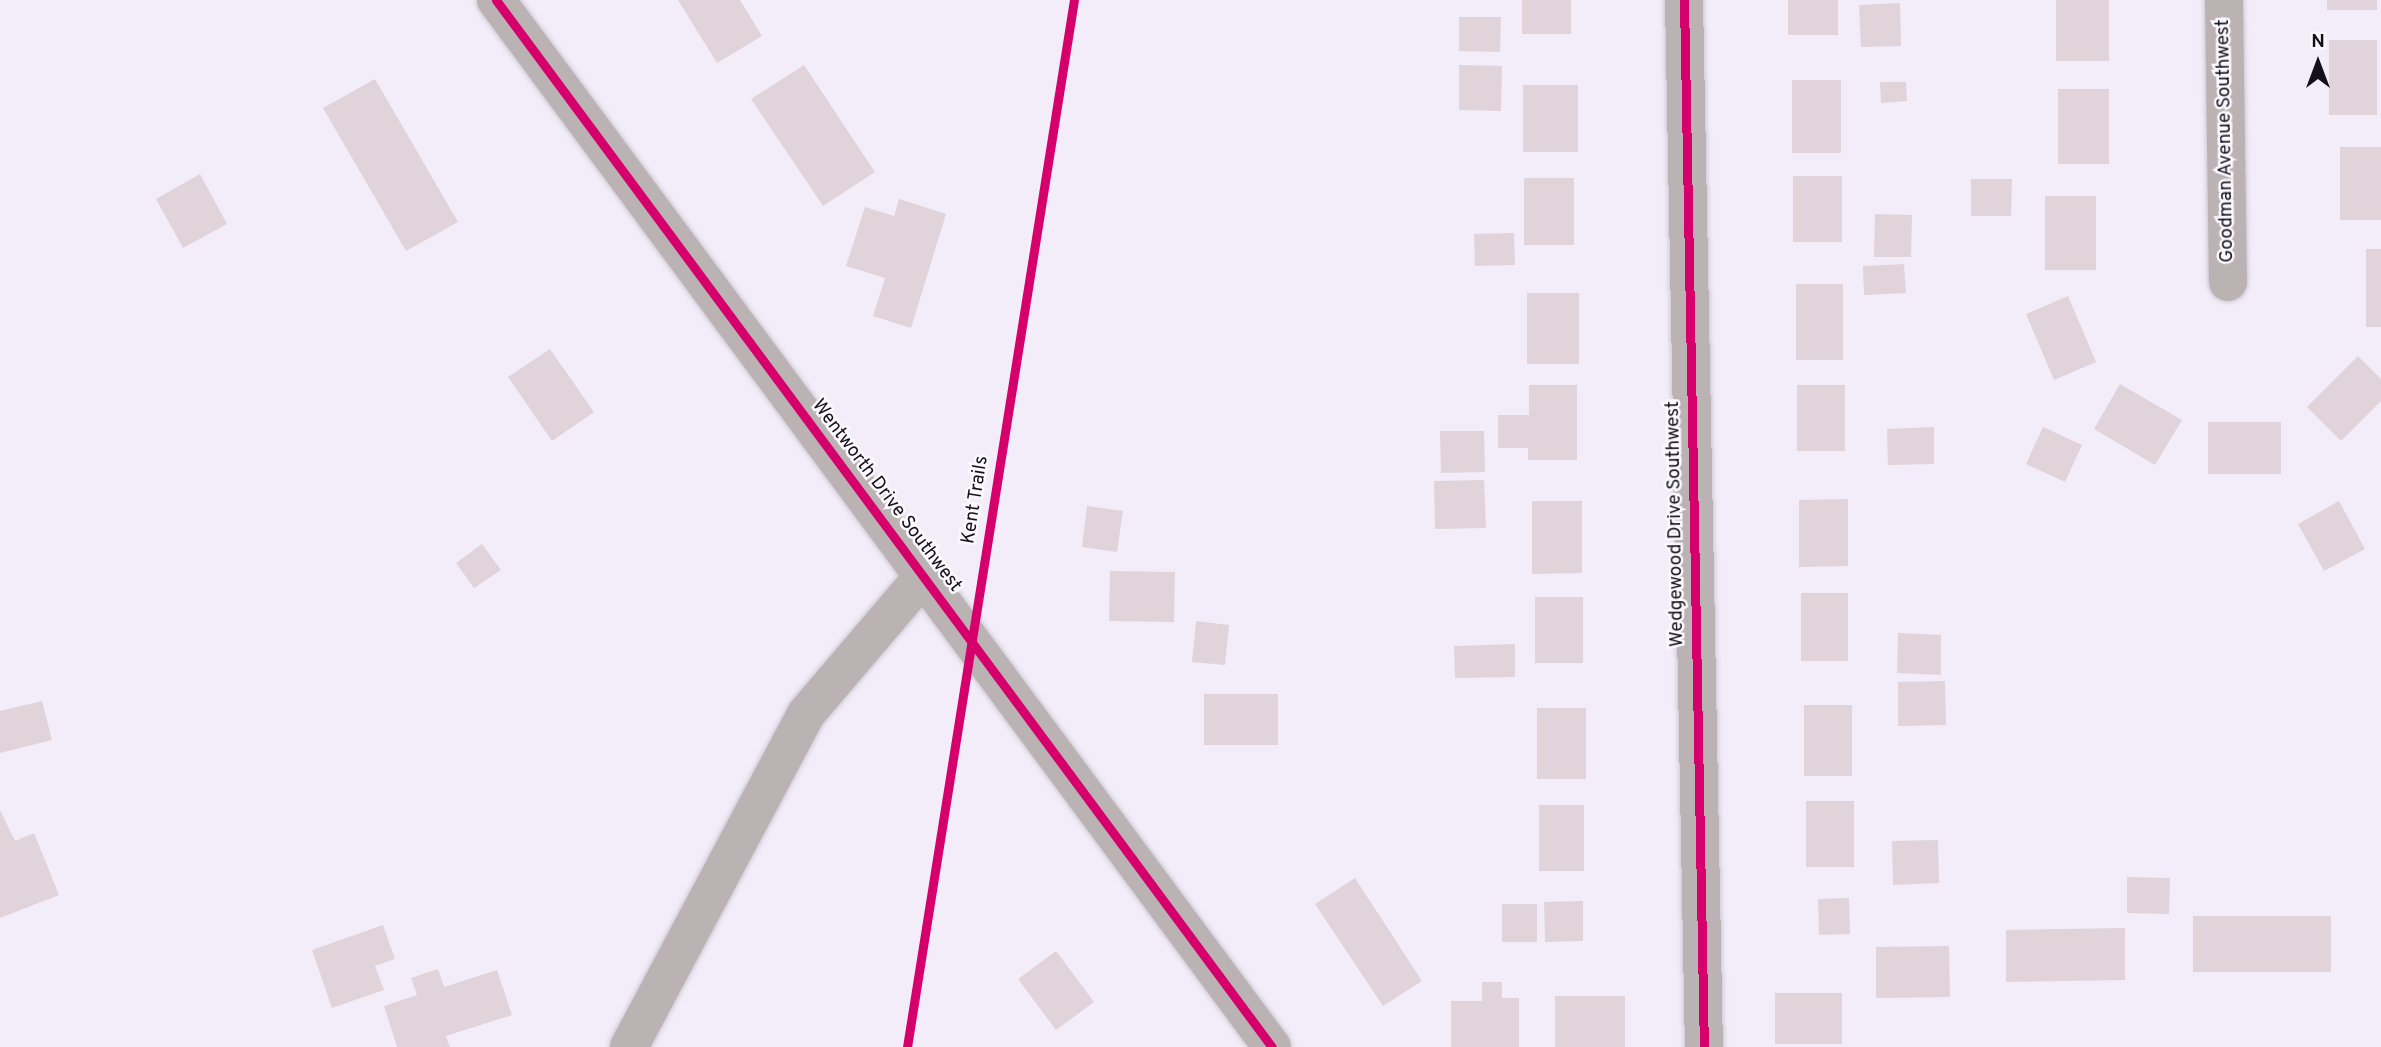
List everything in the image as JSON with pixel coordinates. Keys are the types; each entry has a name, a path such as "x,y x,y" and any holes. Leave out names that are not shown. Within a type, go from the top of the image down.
{"street":[{"name":"Wentworth Drive Southwest","path":"496,0 922,579 1272,1047"},
{"name":"Wedgewood Drive Southwest","path":"1684,0 1704,1047"},
{"name":"Goodman Avenue Southwest","path":"2224,0 2228,282"},
{"path":"629,1047 806,714 922,579"}],"building":[{"path":"678,0 740,0 762,36 717,63"},
{"path":"1522,0 1571,0 1571,34 1522,34"},
{"path":"1788,0 1838,0 1838,35 1788,35"},
{"path":"2056,0 2109,0 2109,61 2056,61"},
{"path":"2327,0 2377,0 2377,10 2327,10"},
{"path":"1900,3 1901,46 1861,47 1859,5"},
{"path":"1459,17 1501,17 1500,52 1459,51"},
{"path":"2329,40 2377,40 2377,115 2329,115"},
{"path":"804,65 875,172 823,206 751,99"},
{"path":"1459,65 1502,66 1501,111 1459,110"},
{"path":"375,79 458,222 406,251 323,108"},
{"path":"1792,80 1841,80 1841,153 1792,153"},
{"path":"1880,82 1906,82 1907,101 1881,103"},
{"path":"1523,85 1578,85 1578,152 1523,152"},
{"path":"2058,89 2109,89 2109,164 2058,164"},
{"path":"2340,147 2381,147 2381,220 2340,220"},
{"path":"200,174 227,224 183,248 156,199"},
{"path":"1793,176 1842,176 1842,242 1793,242"},
{"path":"1524,178 1574,178 1574,245 1524,245"},
{"path":"1971,179 2012,179 2011,216 1971,216"},
{"path":"2045,196 2096,196 2096,270 2045,270"},
{"path":"899,199 946,214 911,328 873,316 885,278 846,266 865,207 894,216"},
{"path":"1875,214 1912,215 1911,257 1874,257"},
{"path":"1514,233 1515,265 1475,266 1474,234"},
{"path":"2366,249 2381,249 2381,327 2366,327"},
{"path":"1904,264 1906,293 1864,295 1863,266"},
{"path":"1796,284 1843,284 1843,360 1796,360"},
{"path":"1527,293 1579,293 1579,364 1527,364"},
{"path":"2068,296 2096,362 2054,380 2026,314"},
{"path":"550,349 594,412 552,441 508,377"},
{"path":"2358,356 2381,379 2381,401 2341,441 2307,407"},
{"path":"2120,384 2182,420 2155,465 2094,429"},
{"path":"1529,385 1577,385 1577,460 1528,460 1528,448 1498,448 1498,415 1529,415"},
{"path":"1797,385 1845,385 1845,451 1797,451"},
{"path":"2208,422 2281,422 2281,474 2208,474"},
{"path":"1934,427 1934,464 1888,465 1887,429"},
{"path":"2043,427 2082,445 2065,482 2026,464"},
{"path":"1440,431 1484,431 1485,472 1441,473"},
{"path":"1484,480 1486,528 1435,529 1434,481"},
{"path":"1848,499 1848,566 1799,567 1799,500"},
{"path":"1532,501 1582,501 1582,573 1532,574"},
{"path":"2339,501 2365,549 2324,571 2298,524"},
{"path":"1087,506 1123,511 1117,552 1082,547"},
{"path":"482,544 501,570 474,588 456,563"},
{"path":"1110,571 1175,572 1174,622 1109,621"},
{"path":"1801,593 1848,593 1848,661 1801,661"},
{"path":"1535,597 1583,597 1583,663 1535,663"},
{"path":"1196,621 1229,625 1225,665 1192,662"},
{"path":"1898,633 1941,635 1941,675 1897,673"},
{"path":"1515,644 1515,677 1455,678 1454,646"},
{"path":"1945,681 1946,725 1898,726 1898,682"},
{"path":"1204,694 1278,694 1278,745 1204,745"},
{"path":"42,701 52,740 0,753 0,711"},
{"path":"1804,705 1852,705 1852,776 1804,776"},
{"path":"1537,708 1586,708 1586,779 1537,779"},
{"path":"1806,801 1854,801 1854,867 1806,867"},
{"path":"1539,805 1584,805 1584,871 1539,871"},
{"path":"0,810 15,841 34,833 59,895 0,918"},
{"path":"1938,840 1939,883 1893,885 1892,841"},
{"path":"2127,877 2170,878 2169,914 2127,913"},
{"path":"1355,878 1422,981 1383,1006 1315,904"},
{"path":"1849,898 1850,934 1819,935 1818,899"},
{"path":"1583,901 1583,941 1545,942 1544,902"},
{"path":"1502,904 1537,904 1537,942 1502,942"},
{"path":"2193,916 2331,916 2331,972 2193,972"},
{"path":"383,925 395,959 375,966 384,990 332,1008 312,950"},
{"path":"2125,928 2125,980 2006,982 2006,930"},
{"path":"1949,946 1950,997 1876,998 1876,947"},
{"path":"1056,951 1094,1002 1056,1030 1018,979"},
{"path":"438,969 444,987 497,970 512,1015 446,1036 450,1047 397,1047 384,1006 417,995 411,978"},
{"path":"1482,982 1502,982 1502,998 1519,998 1519,1047 1451,1047 1451,1001 1482,1001"},
{"path":"1775,993 1842,993 1842,1044 1775,1044"},
{"path":"1555,996 1625,996 1625,1047 1555,1047"}],"cycle path":[{"path":"496,0 1272,1047"},
{"name":"Kent Trails","path":"907,1047 1074,0"},
{"path":"1684,0 1704,1047"}]}
